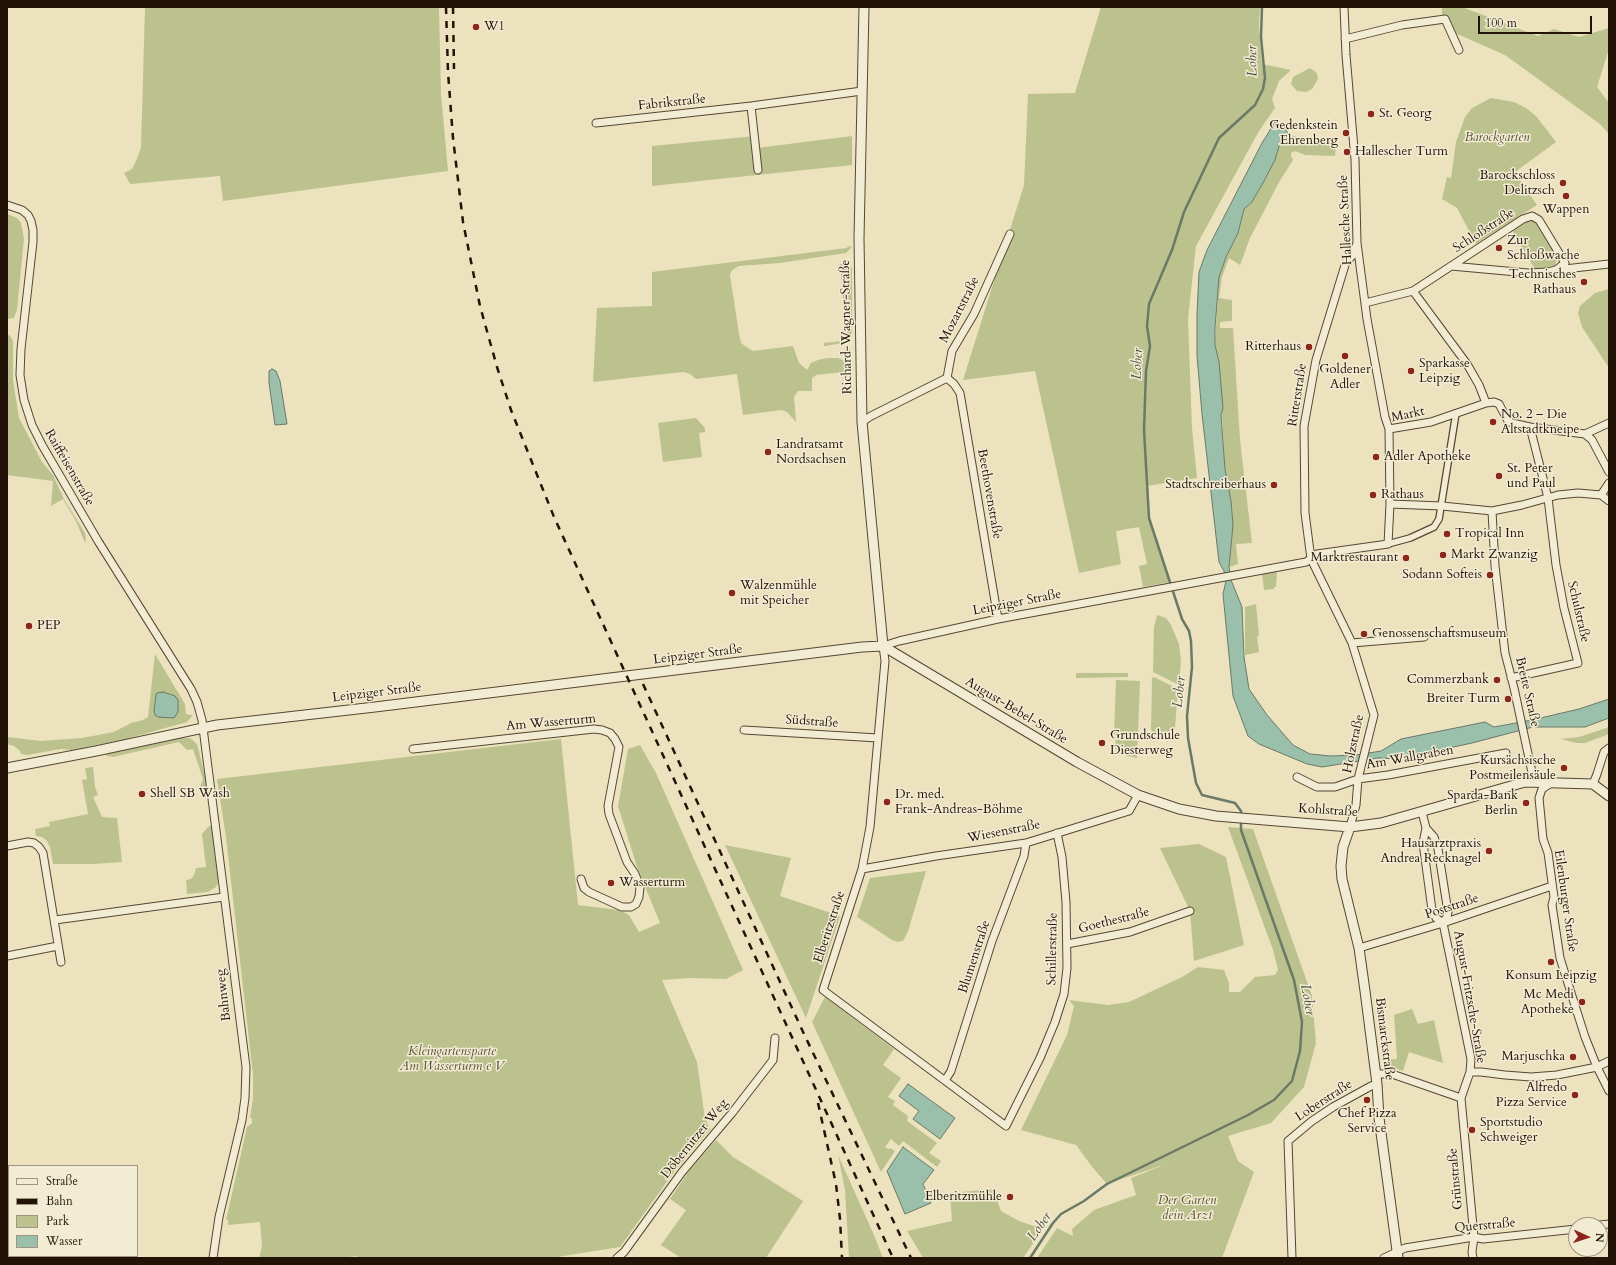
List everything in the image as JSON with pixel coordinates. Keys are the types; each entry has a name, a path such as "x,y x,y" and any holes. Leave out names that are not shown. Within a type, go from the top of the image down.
{"street":[{"name":"Richard-Wagner-Straße","path":"864,7 858,238 862,422 883,646"},
{"name":"Hallesche Straße","path":"1344,7 1345,39 1355,160 1357,243 1365,303 1385,417 1389,429"},
{"path":"1345,39 1402,25 1445,19 1459,50"},
{"name":"Fabrikstraße","path":"596,123 751,106 862,91"},
{"path":"751,106 758,170"},
{"name":"Raiffeisenstraße","path":"7,205 22,210 28,215 31,221 33,242 21,349 20,375 24,400 32,425 98,541 190,689 197,702 202,727"},
{"name":"Schloßstraße","path":"1365,303 1413,291 1523,219 1532,216 1539,220 1565,264 1556,270"},
{"name":"Mozartstraße","path":"947,378 952,351 974,314 1010,234"},
{"name":"Ritterstraße","path":"1311,559 1305,513 1304,426 1316,360 1346,262 1352,256 1357,243"},
{"name":"Schloßstraße","path":"1451,266 1528,273 1548,272 1609,264"},
{"path":"1413,291 1467,364 1479,385 1486,403 1494,402 1499,404 1508,421 1530,427 1585,434 1609,423"},
{"path":"862,422 947,378"},
{"name":"Beethovenstraße","path":"947,378 954,384 960,393 998,619"},
{"name":"Markt","path":"1388,544 1390,504 1389,429 1431,422 1486,403"},
{"path":"1388,544 1410,538 1434,527 1439,519 1456,413"},
{"name":"Schulstraße","path":"1510,678 1578,663 1564,608 1556,565 1548,498 1530,427"},
{"path":"1585,434 1592,440 1609,472"},
{"path":"1601,496 1609,483"},
{"path":"1390,504 1442,506 1492,511 1522,505 1558,495 1578,493 1601,496 1609,501"},
{"name":"Breite Straße","path":"1492,511 1501,624 1510,678 1520,712 1533,777 1537,782"},
{"name":"Leipziger Straße","path":"7,768 96,751 202,727 855,648 883,646 899,640 998,619 1306,562 1317,554 1388,544"},
{"name":"Holzstraße","path":"1311,559 1352,643 1374,715 1361,766 1356,805 1350,827"},
{"path":"1352,643 1424,636"},
{"name":"Elberitzstraße","path":"883,646 885,661 870,827 862,869 823,990 1006,1126"},
{"name":"August-Bebel-Straße","path":"883,646 1077,762 1138,795"},
{"name":"Bahnweg","path":"202,727 246,1067 242,1120 219,1217 213,1258"},
{"name":"Am Wasserturm","path":"413,750 594,729 610,733 619,747 608,806 609,814 627,862 635,874 640,887 639,898 636,904 631,907 622,907 589,892 584,888 582,879"},
{"name":"Südstraße","path":"744,730 878,738"},
{"path":"1609,748 1604,752 1593,784 1609,796"},
{"name":"Am Wallgraben","path":"1297,777 1317,787 1326,788 1358,780 1506,753"},
{"name":"Kohlstraße","path":"1138,795 1180,808 1216,816 1350,827 1381,823 1524,782 1593,784"},
{"name":"Eilenburger Straße","path":"1551,782 1542,789 1539,798 1543,839 1548,854 1554,897 1552,905 1560,958 1577,1015 1597,1067 1609,1091"},
{"name":"Wiesenstraße","path":"862,869 936,856 1026,843 1129,811 1138,795"},
{"name":"August-Fritzsche-Straße","path":"1422,812 1426,828 1434,837 1438,850 1448,912 1443,923"},
{"name":"Bismarckstraße","path":"1350,827 1343,846 1341,866 1344,892 1359,948 1376,1074 1379,1118 1398,1254"},
{"name":"August-Fritzsche-Straße","path":"1426,828 1422,843 1432,910 1436,918 1443,923 1470,1059 1470,1072 1461,1098"},
{"name":"Schillerstraße","path":"1006,1126 1040,1058 1055,1022 1064,994 1067,968 1066,902 1062,857 1057,833"},
{"path":"7,846 28,842 34,843 42,852 55,920 61,962"},
{"name":"Blumenstraße","path":"946,1080 951,1071 992,940 1024,856 1026,843"},
{"name":"Poststraße","path":"1359,948 1443,923 1552,886"},
{"path":"55,920 224,897"},
{"name":"Goethestraße","path":"1067,944 1130,932 1190,912"},
{"path":"7,956 58,946"},
{"name":"Döbernitzer Weg","path":"617,1258 624,1252 682,1172 732,1113 773,1060 775,1038"},
{"path":"1470,1072 1531,1077 1557,1075 1597,1067 1609,1061"},
{"path":"1376,1074 1392,1074 1461,1098"},
{"name":"Loberstraße","path":"1292,1258 1288,1143 1290,1138 1317,1118 1346,1100 1377,1084"},
{"name":"Grünstraße","path":"1461,1098 1474,1237 1472,1252 1473,1258"},
{"name":"Querstraße","path":"1384,1258 1398,1254 1405,1248 1474,1237 1483,1239 1568,1230"}],"green space":[{"path":"145,7 439,7 441,94 448,171 223,201 220,176 130,184 124,173 132,169 141,147"},
{"path":"1101,7 1260,7 1259,26 1262,64 1291,70 1279,81 1272,99 1275,108 1259,131 1196,246 1188,319 1192,428 1197,478 1147,486 1149,518 1170,582 1143,587 1139,566 1147,564 1139,527 1116,531 1121,564 1079,573 1035,371 963,380 1024,185 1028,94 1075,93"},
{"path":"1442,7 1462,7 1538,36 1554,29 1579,37 1609,28 1609,49 1597,87 1609,103 1609,134 1600,124 1505,55 1448,30 1442,13"},
{"path":"1310,68 1317,73 1318,79 1312,89 1306,92 1297,91 1291,84 1293,77"},
{"name":"Barockgarten","path":"1491,98 1514,102 1526,108 1536,116 1556,142 1517,171 1518,177 1537,205 1476,244 1457,208 1442,199 1447,177 1451,178 1456,142 1465,117 1472,108"},
{"path":"1289,135 1336,145 1335,156 1305,155 1295,151 1291,153 1293,160 1278,184 1250,238 1240,265 1229,258 1222,277 1219,298 1232,300 1232,321 1220,322 1220,328 1233,328 1240,440 1252,543 1236,544 1238,564 1229,567 1233,525 1231,501 1225,469 1219,362 1215,345 1219,277 1226,257 1238,233 1244,209 1252,202 1264,181 1275,160 1280,143"},
{"path":"755,136 757,148 852,136 852,165 652,186 652,146"},
{"path":"7,214 17,218 21,223 24,238 17,310 14,318 7,319"},
{"path":"1528,221 1533,221 1537,224 1556,255 1557,259 1554,267 1536,271 1512,230"},
{"path":"848,246 852,247 846,253 780,263 739,266 732,270 730,275 741,343 753,351 793,346 799,363 807,370 811,363 828,358 838,358 848,362 851,366 852,371 816,375 812,378 812,391 798,391 794,397 796,422 787,412 782,410 743,415 737,374 696,379 690,374 683,372 593,382 597,308 652,306 652,272 847,248"},
{"path":"840,264 847,264 852,268 852,332 850,337 843,343 824,346 824,343 842,341 842,336 847,336"},
{"path":"1609,289 1609,368 1582,327 1578,313 1580,306 1595,293"},
{"path":"7,334 13,341 13,380 19,418 42,462 53,475 64,499 85,533 85,543 76,521 63,499 51,506 53,481 7,475"},
{"path":"696,418 705,428 705,432 699,433 702,457 663,462 658,423"},
{"path":"1277,571 1276,587 1274,587 1274,589 1264,590 1262,573"},
{"path":"1256,604 1259,652 1245,655 1245,607"},
{"path":"1157,615 1166,618 1171,625 1179,644 1181,661 1179,683 1177,684 1153,672 1154,627"},
{"path":"155,654 185,704 186,714 193,715 187,722 126,739 72,750 61,749 27,755 21,754 20,751 14,746 7,744 7,737 41,741 82,738 114,732 131,723 148,717"},
{"path":"1076,673 1128,673 1128,677 1076,678"},
{"path":"1154,677 1178,689 1175,728 1171,733 1154,733 1151,730 1152,678"},
{"path":"1116,680 1140,681 1137,758 1119,754 1115,747"},
{"path":"1609,727 1609,734 1585,743 1577,743 1560,739 1579,737"},
{"path":"178,738 190,738 197,744 207,784 205,787 200,787 203,779 193,749 187,750 179,742 113,757 107,756 104,753"},
{"name":"Kleingartensparte Am Wasserturm e V","path":"561,739 578,905 619,910 629,915 639,932 660,923 637,867 618,806 628,749 640,745 656,773 743,970 726,979 691,978 662,980 697,1062 705,1119 710,1129 674,1172 620,1247 551,1258 357,1258 357,1256 340,1258 259,1258 262,1246 260,1222 228,1225 228,1220 226,1220 247,1127 252,1123 252,1118 250,1118 253,1098 253,1075 226,837 217,779"},
{"path":"93,767 95,787 98,795 93,797 102,817 117,818 122,862 53,864 50,847 47,841 42,837 36,836 35,829 50,826 49,822 88,814 82,780 87,779 85,768"},
{"path":"209,826 212,826 219,878 218,883 216,887 208,892 187,894 186,880 191,879 196,868 206,867 202,834"},
{"name":"Der Garten dein Arzt","path":"1228,827 1253,829 1312,996 1316,1043 1304,1087 1271,1123 1228,1136 1238,1161 1254,1172 1222,1258 1037,1258 1057,1228 1073,1236 1072,1229 1094,1210 1136,1195 1131,1178 1166,1164 1107,1184 1076,1145 1021,1130 1067,1035 1074,1006 1069,1000 1108,1005 1129,1002 1182,977 1198,967 1224,970 1229,983 1229,992 1240,992 1255,977 1275,975 1278,970 1273,950"},
{"path":"1199,844 1226,857 1244,945 1194,961 1190,911 1160,848"},
{"path":"725,845 791,858 780,896 840,916 806,1018"},
{"path":"926,871 908,931 903,941 898,942 892,940 857,917 870,878"},
{"path":"825,997 894,1049 883,1065 901,1078 888,1097 895,1101 893,1105 908,1116 907,1121 937,1143 929,1153 941,1161 937,1167 903,1141 899,1146 891,1139 885,1147 895,1151 881,1172 812,1022"},
{"path":"1412,1009 1418,1024 1434,1020 1443,1063 1409,1052 1403,1071 1387,1065 1385,1060 1397,1059 1394,1015"},
{"path":"716,1140 733,1157 803,1201 766,1258 681,1258 661,1245 686,1210 670,1199 689,1171"},
{"path":"838,1155 883,1258 849,1258 845,1190"},
{"path":"993,1189 1001,1211 1019,1221 1043,1229 1023,1258 923,1258 907,1231 952,1221 950,1193"}],"water":[{"path":"1275,122 1283,125 1289,135 1280,143 1275,160 1264,181 1252,202 1244,209 1238,233 1226,257 1219,277 1215,328 1215,345 1219,362 1223,408 1221,415 1225,469 1231,501 1233,525 1229,567 1231,580 1242,607 1244,657 1249,689 1267,715 1293,745 1310,754 1331,756 1356,755 1381,751 1401,739 1485,722 1494,727 1532,720 1579,709 1609,699 1609,718 1585,727 1533,727 1472,743 1398,759 1378,758 1322,767 1307,764 1259,744 1248,736 1233,696 1223,594 1226,581 1224,571 1219,562 1202,414 1197,356 1197,314 1199,272 1207,250 1262,143"},
{"path":"272,369 276,371 280,381 287,424 275,425 269,383 269,371"},
{"path":"163,692 175,696 178,700 178,712 174,718 158,717 155,715 156,695 157,693"},
{"path":"908,1084 955,1118 940,1139 913,1119 919,1111 899,1096"},
{"path":"903,1147 934,1170 923,1184 931,1203 905,1214 887,1171"}],"waterway":[{"name":"Lober","path":"1241,815 1241,811 1235,803 1202,795 1196,783 1188,738 1187,716 1192,667 1191,641 1189,631 1182,619 1149,518 1144,430 1146,371 1150,346 1147,326 1149,304 1172,250 1184,212 1219,138 1255,105 1263,89 1265,78 1261,37 1262,7"},
{"name":"Lober","path":"1030,1258 1053,1223 1061,1214 1084,1201 1107,1184 1248,1115 1274,1100 1292,1081 1300,1051 1302,1022 1294,980 1241,830 1241,820"}],"railway":[{"path":"446,7 448,72 453,138 463,222 480,306 511,410 554,517 893,1258"},
{"path":"453,7 454,69"},
{"path":"643,684 804,1034 911,1258"},
{"path":"818,1103 836,1184 842,1258"}],"place":[{"name":"W1","path":"476,27"},
{"name":"St. Georg","path":"1371,114"},
{"name":"Gedenkstein Ehrenberg","path":"1346,133"},
{"name":"Hallescher Turm","path":"1347,152"},
{"name":"Barockschloss Delitzsch","path":"1563,183"},
{"name":"Wappen","path":"1566,196"},
{"name":"Zur Schloßwache","path":"1499,248"},
{"name":"Technisches Rathaus","path":"1584,282"},
{"name":"Ritterhaus","path":"1309,347"},
{"name":"Goldener Adler","path":"1345,356"},
{"name":"Sparkasse Leipzig","path":"1411,371"},
{"name":"No. 2 – Die Altstadtkneipe","path":"1493,422"},
{"name":"Landratsamt Nordsachsen","path":"768,452"},
{"name":"Adler Apotheke","path":"1376,457"},
{"name":"St. Peter und Paul","path":"1499,476"},
{"name":"Stadtschreiberhaus","path":"1274,485"},
{"name":"Rathaus","path":"1373,495"},
{"name":"Tropical Inn","path":"1447,534"},
{"name":"Markt Zwanzig","path":"1443,555"},
{"name":"Marktrestaurant","path":"1406,558"},
{"name":"Sodann Softeis","path":"1490,575"},
{"name":"Walzenmühle mit Speicher","path":"732,593"},
{"name":"PEP","path":"29,626"},
{"name":"Genossenschaftsmuseum","path":"1364,634"},
{"name":"Commerzbank","path":"1497,680"},
{"name":"Breiter Turm","path":"1508,699"},
{"name":"Grundschule Diesterweg","path":"1102,743"},
{"name":"Kursächsische Postmeilensäule","path":"1564,768"},
{"name":"Shell SB Wash","path":"142,794"},
{"name":"Dr. med. Frank-Andreas-Böhme","path":"887,802"},
{"name":"Sparda-Bank Berlin","path":"1526,803"},
{"name":"Hausarztpraxis Andrea Recknagel","path":"1489,851"},
{"name":"Wasserturm","path":"611,883"},
{"name":"Konsum Leipzig","path":"1551,962"},
{"name":"Mc Medi Apotheke","path":"1582,1002"},
{"name":"Marjuschka","path":"1573,1057"},
{"name":"Alfredo Pizza Service","path":"1575,1095"},
{"name":"Chef Pizza Service","path":"1367,1100"},
{"name":"Sportstudio Schweiger","path":"1472,1130"},
{"name":"Elberitzmühle","path":"1010,1197"}]}
